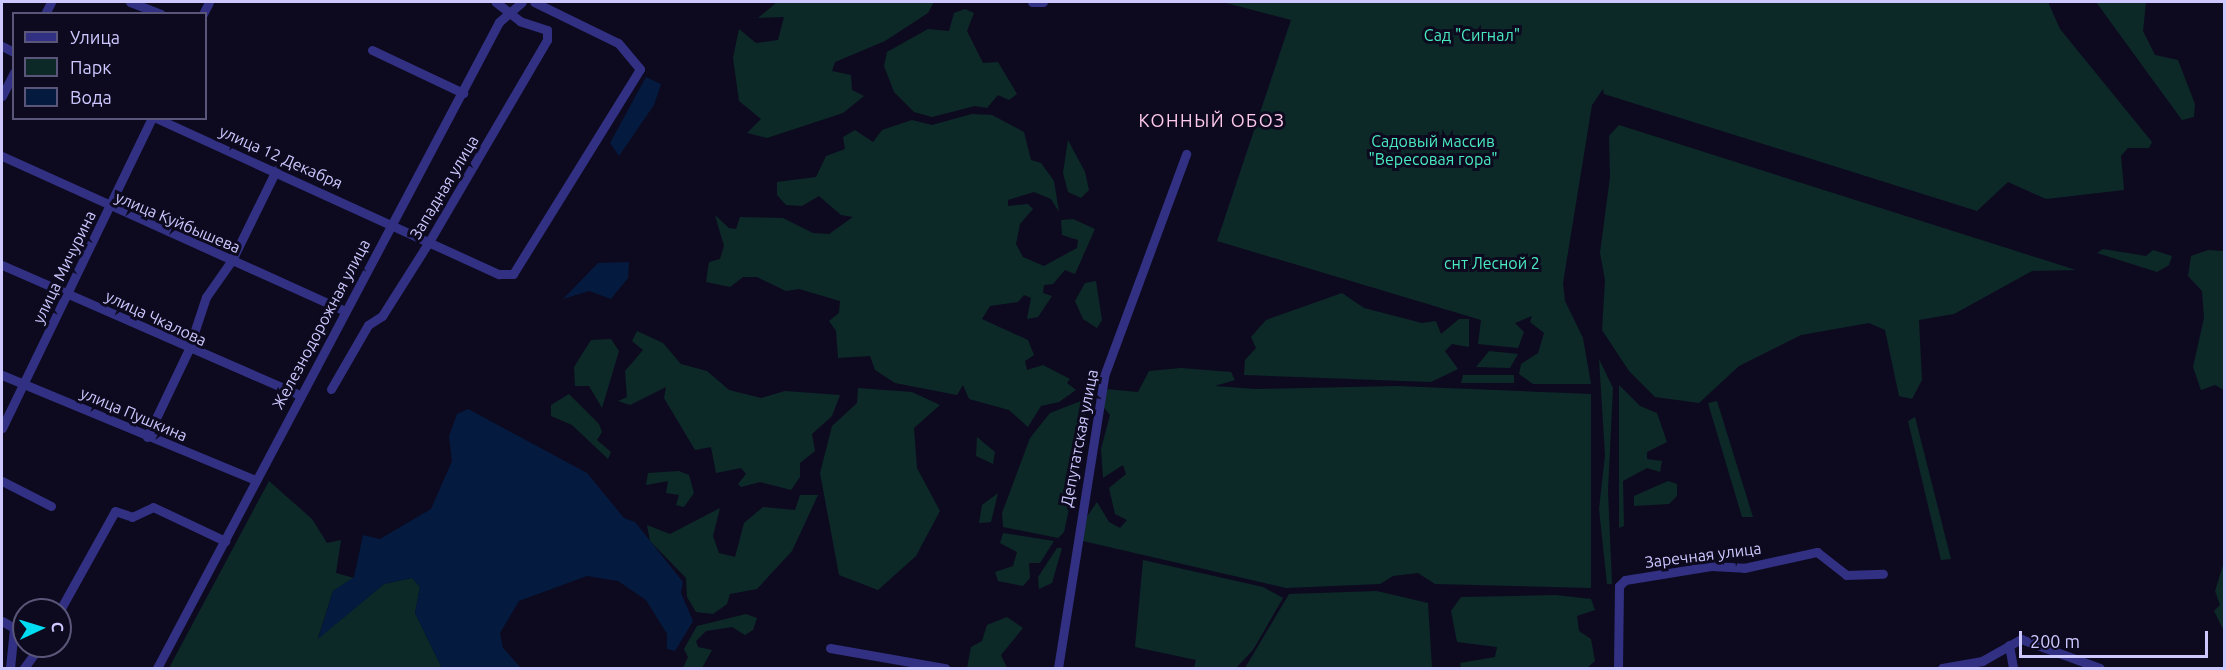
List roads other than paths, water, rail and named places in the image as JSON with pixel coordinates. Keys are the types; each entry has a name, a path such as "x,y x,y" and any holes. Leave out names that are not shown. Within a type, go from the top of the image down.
{"street":[{"path":"130,2 156,12"},
{"path":"496,2 507,11 522,2"},
{"name":"улица 12 Декабря","path":"161,120 430,240 499,274 513,274 640,69 618,43 534,2"},
{"path":"1032,2 1043,2"},
{"name":"Железнодорожная улица","path":"157,669 299,395 507,11"},
{"name":"Западная улица","path":"331,389 368,325 382,316 430,240 547,40 547,30 507,11"},
{"path":"372,50 463,93"},
{"path":"2,96 12,76"},
{"name":"улица Мичурина","path":"2,428 69,295 151,120"},
{"name":"Депутатская улица","path":"1058,669 1104,376 1186,154"},
{"name":"улица Куйбышева","path":"2,156 109,209 345,311"},
{"path":"147,437 188,351 206,297 232,261 276,170"},
{"name":"улица Чкалова","path":"2,265 188,351 299,395"},
{"name":"улица Пушкина","path":"2,375 255,480"},
{"path":"2,481 51,506"},
{"path":"67,598 115,512 132,517 153,507 225,541"},
{"name":"Заречная улица","path":"1618,669 1619,586 1625,580 1710,566 1744,568 1817,552 1846,576 1883,574"},
{"path":"2,621 14,628 10,669"},
{"path":"1941,669 1982,665 2009,645 2029,640 2100,669"},
{"path":"2009,645 2013,669"},
{"path":"830,648 945,669"}],"water":[{"path":"646,77 661,84 654,105 619,156 610,143"},
{"path":"629,262 628,278 611,299 589,291 563,299 598,263"},
{"path":"468,409 587,473 624,518 635,522 683,582 681,593 693,621 675,651 667,649 667,634 646,600 618,581 587,576 519,601 500,633 503,648 521,668 442,668 415,613 420,587 412,578 384,584 318,639 333,591 354,577 363,535 380,539 431,509 452,461 449,436 457,414"}],"district":[{"name":"КОННЫЙ ОБОЗ","path":"1212,120"}],"park label":[{"name":"Сад \"Сигнал\"","path":"1472,35"},
{"name":"Садовый массив \"Вересовая гора\"","path":"1433,150"},
{"name":"снт Лесной 2","path":"1492,263"}]}
